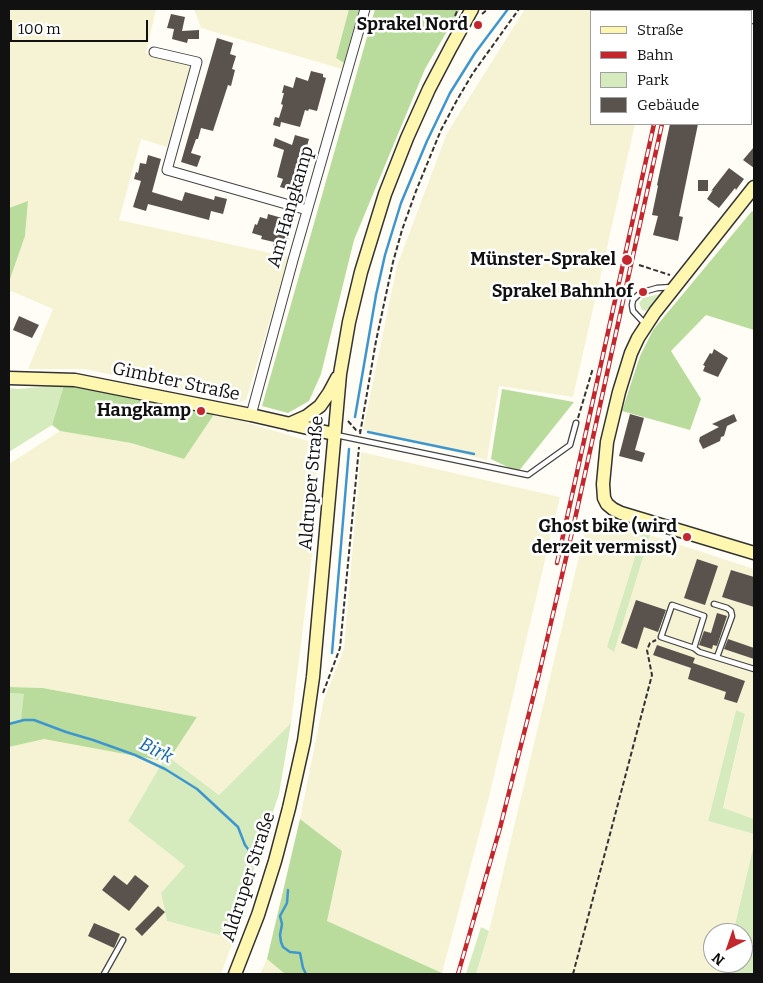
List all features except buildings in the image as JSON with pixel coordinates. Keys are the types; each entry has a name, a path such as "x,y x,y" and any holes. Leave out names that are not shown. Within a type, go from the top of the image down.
{"main road":[{"name":"Aldruper Straße","path":"235,974 258,914 275,861 304,741 313,677 340,374 360,272 388,187 407,138 451,47 472,9"},
{"path":"754,187 646,325 638,338 626,367 619,392 608,442 603,491 607,504 621,513 754,553"},
{"path":"289,424 307,416 320,406 340,374"},
{"name":"Gimbter Straße","path":"9,378 75,380 334,434"}],"street":[{"name":"Am Hangkamp","path":"251,416 307,210 365,9"},
{"path":"154,52 197,62 167,170 307,210"}],"lane":[{"path":"646,325 633,311 633,300 643,292 679,283"},
{"path":"334,434 528,475 570,445 576,423"},
{"path":"714,604 727,608 731,611 732,616 718,657"},
{"path":"694,648 704,616 672,605 661,637 694,648 699,652 754,669"},
{"path":"104,974 123,940"}],"path":[{"path":"359,440 376,340 391,271 402,230 416,191 441,130 457,100 473,72 519,9"},
{"path":"639,265 679,283"},
{"path":"576,423 593,368"},
{"path":"572,974 652,675 646,650 650,643 661,637"}],"shaded area":[{"path":"9,9 156,9 146,53 191,63 167,147 141,139 119,220 289,257 246,400 240,402 85,369 28,369 53,309 11,291 9,294 9,282 25,236 28,202 9,208"},
{"path":"194,9 349,9 336,58 344,63 342,69 201,28"},
{"path":"525,9 650,9 590,10 590,125 635,125 573,397 499,386 487,460 363,430 397,266 447,133"},
{"path":"215,413 318,444 313,547 291,723 219,795 170,758 197,717 43,688 9,687 9,464 60,431 131,443 184,459"},
{"path":"361,452 560,497 489,797 442,973 326,921 342,851 300,819 324,699 344,649"},
{"path":"588,519 642,534 607,647 614,651 650,535 754,569 754,819 723,809 745,715 736,710 708,821 754,834 754,844 735,923 703,923 703,973 723,974 476,974 489,931"},
{"path":"44,738 163,761 128,821 185,866 161,893 167,921 234,939 221,974 9,974 9,747"},
{"path":"267,959 285,974 260,974"}],"green space":[{"path":"349,9 359,9 344,63 336,58"},
{"path":"375,9 460,9 425,69 354,240 321,374 309,401 288,413 262,406"},
{"path":"28,201 25,236 9,282 9,208"},
{"path":"752,211 754,213 754,330 706,315 671,351 701,399 690,430 622,411 640,356 653,330"},
{"path":"660,294 646,311 642,310 639,303 643,298"},
{"path":"64,385 52,425 9,452 9,388"},
{"path":"64,385 215,413 184,459 131,443 60,431 52,425"},
{"path":"502,389 574,402 518,472 491,459"},
{"path":"642,534 650,535 614,652 607,647"},
{"path":"9,687 43,688 197,717 170,758 163,761 44,739 9,747 9,724 21,719 24,694 9,693"},
{"path":"9,693 25,694 21,719 9,724"},
{"path":"736,710 745,714 723,808 754,819 754,834 708,821"},
{"path":"291,723 279,794 242,904 234,939 167,921 161,893 185,866 128,821 163,761 170,758 219,795"},
{"path":"300,819 342,851 327,921 441,974 285,974 267,959"},
{"path":"754,844 754,974 723,974 753,973 753,923 735,923"},
{"path":"481,927 489,931 476,974 466,974"}],"waterway":[{"path":"355,417 376,295 385,255 401,203 450,93 475,53 508,9"},
{"path":"368,432 474,454"},
{"path":"332,653 349,449"},
{"name":"Birk","path":"9,724 24,720 34,720 135,755 165,769 197,789 238,827 245,845 258,862"},
{"name":"Birk","path":"288,890 287,903 280,916 282,924 281,942 283,947 290,952 300,953 306,974"}],"railway":[{"path":"557,563 654,125"},
{"path":"458,974 500,828 539,674 662,125"}],"place":[{"name":"Sprakel Nord","path":"478,25"},
{"name":"Münster-Sprakel","path":"627,260"},
{"name":"Sprakel Bahnhof","path":"643,292"},
{"name":"Hangkamp","path":"201,411"},
{"name":"Ghost bike (wird derzeit vermisst)","path":"687,537"}]}
